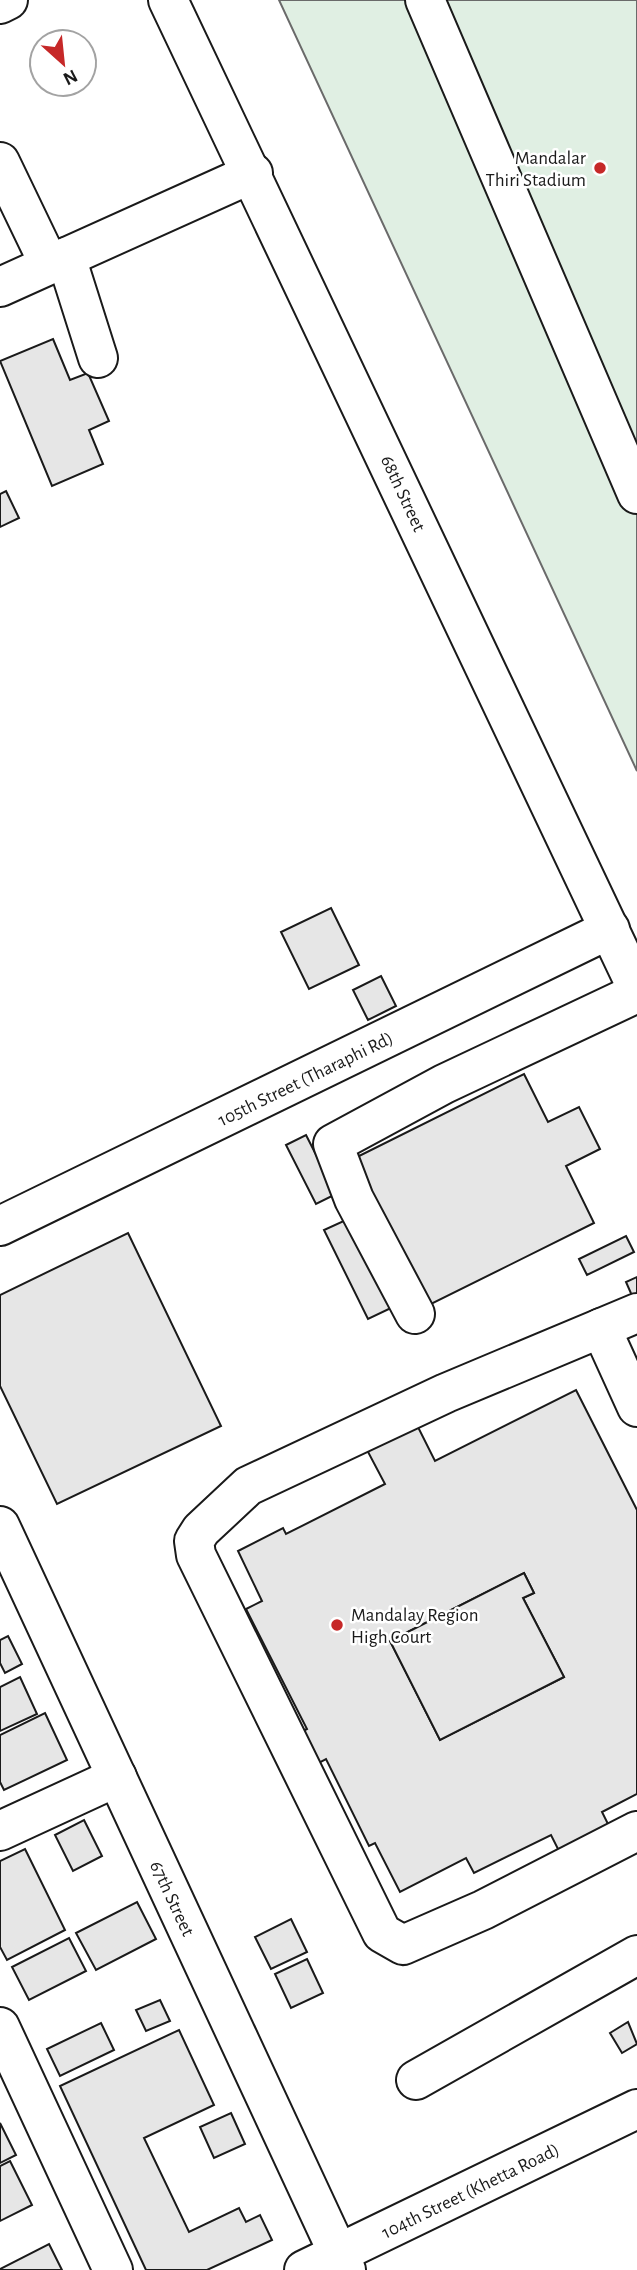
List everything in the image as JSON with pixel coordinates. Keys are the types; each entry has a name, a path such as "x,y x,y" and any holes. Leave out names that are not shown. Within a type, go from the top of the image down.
{"street":[{"path":"0,4 8,0"},
{"name":"68th Street","path":"168,0 253,173 637,991"},
{"path":"425,0 637,494"},
{"path":"0,162 58,261 98,358"},
{"path":"0,288 253,173"},
{"name":"105th Street (Tharaphi Rd)","path":"0,1226 610,929"},
{"path":"415,1314 354,1199 333,1144 444,1084 637,991"},
{"path":"637,1313 446,1393 248,1486 201,1530 194,1541 196,1555 382,1933 404,1945 483,1910 637,1831"},
{"path":"601,1328 637,1406"},
{"name":"67th Street","path":"0,1526 343,2261"},
{"path":"0,1830 117,1777"},
{"path":"416,2080 637,1955"},
{"path":"0,2027 113,2270"},
{"name":"104th Street (Khetta Road)","path":"304,2270 343,2261 637,2109"}],"green space":[{"path":"279,0 637,0 637,771"}],"building":[{"path":"53,339 70,380 88,373 109,421 89,430 103,464 52,486 0,361"},
{"path":"6,491 19,518 0,527 0,494"},
{"path":"331,908 359,965 309,989 281,932"},
{"path":"381,976 396,1006 368,1020 353,990"},
{"path":"524,1074 548,1122 579,1107 600,1149 566,1166 594,1223 427,1306 353,1159"},
{"path":"306,1135 336,1194 316,1204 286,1145"},
{"path":"348,1219 391,1308 368,1319 324,1230"},
{"path":"128,1233 221,1426 57,1504 0,1386 0,1295"},
{"path":"626,1236 634,1252 587,1275 579,1259"},
{"path":"637,1277 637,1307 626,1282"},
{"name":"Mandalay Region High Court","path":"576,1390 637,1510 637,1794 602,1812 611,1830 561,1855 551,1835 474,1873 466,1858 400,1892 375,1843 369,1846 326,1759 286,1780 270,1748 307,1729 246,1609 262,1601 238,1551 283,1528 286,1534 385,1484 367,1450 417,1425 435,1461","holes":["524,1573 534,1593 523,1598 564,1677 440,1740 390,1641"]},
{"path":"524,1573 534,1593 523,1598 564,1677 440,1740 390,1641"},
{"path":"8,1636 22,1664 5,1673 0,1663 0,1640"},
{"path":"20,1677 37,1714 0,1731 0,1687"},
{"path":"45,1713 67,1760 4,1790 0,1782 0,1735"},
{"path":"84,1820 102,1856 73,1871 55,1835"},
{"path":"25,1849 65,1930 7,1960 0,1947 0,1861"},
{"path":"137,1902 156,1939 96,1970 76,1933"},
{"path":"291,1919 307,1952 271,1969 255,1937"},
{"path":"69,1938 86,1971 29,2000 12,1967"},
{"path":"307,1959 323,1993 291,2008 275,1974"},
{"path":"160,2000 170,2021 146,2031 136,2010"},
{"path":"628,2022 637,2044 622,2053 610,2033"},
{"path":"101,2023 114,2050 60,2076 47,2049"},
{"path":"179,2030 214,2105 144,2138 189,2232 239,2208 246,2222 260,2215 272,2240 207,2270 146,2270 60,2086"},
{"path":"231,2113 245,2144 214,2158 200,2127"},
{"path":"0,2123 16,2155 0,2163"},
{"path":"10,2161 32,2205 0,2221 0,2166"},
{"path":"49,2244 62,2270 0,2270 0,2269"}],"place":[{"name":"Mandalar Thiri Stadium","path":"600,168"},
{"name":"Mandalay Region High Court","path":"337,1625"}]}
